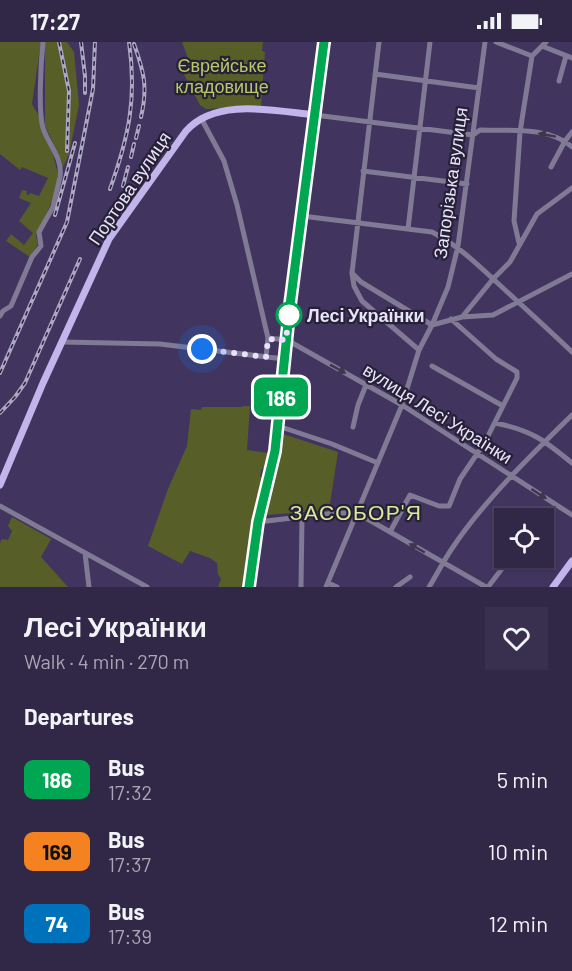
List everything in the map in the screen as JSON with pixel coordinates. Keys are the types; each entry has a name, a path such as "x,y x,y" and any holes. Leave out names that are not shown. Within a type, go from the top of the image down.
{"main road":[{"path":"249,587 258,522 272,469 278,426 286,340 324,42"},
{"path":"201,118 241,109 315,115"},
{"name":"Портова вулиця","path":"0,485 62,342 114,232 186,131 201,118"},
{"path":"553,587 572,561"}],"street":[{"path":"0,315 3,310 11,306 32,257 40,246 39,232 53,207 61,172 55,150 43,127 41,65 43,42"},
{"path":"379,42 352,273 354,286 362,301 419,350"},
{"path":"408,229 430,42"},
{"name":"Запорізька вулиця","path":"327,585 402,405 419,350 448,287 458,246 485,42"},
{"path":"496,42 532,56"},
{"path":"519,243 514,221 520,132 532,56 544,44 569,57 559,81"},
{"path":"375,74 479,87"},
{"path":"315,115 472,135 480,130 553,135 572,147"},
{"path":"201,118 224,161 237,205 268,339 266,357"},
{"path":"551,167 572,132"},
{"path":"363,171 467,184"},
{"path":"462,317 510,262 537,214 572,188"},
{"path":"302,216 432,232 458,246 572,352"},
{"path":"352,273 362,282 432,325 462,317 493,315 569,276 572,283"},
{"path":"390,532 410,495 439,506 449,506 460,479 495,423 517,378 517,372 496,359 451,319"},
{"path":"268,339 286,340"},
{"name":"вулиця Лесі Українки","path":"286,340 402,405 572,515"},
{"path":"62,342 160,344 284,359"},
{"path":"432,366 503,406"},
{"path":"353,427 366,385"},
{"path":"429,587 468,527 512,476 571,418"},
{"path":"495,423 522,429 546,442 572,463"},
{"path":"278,426 332,444 378,463"},
{"path":"0,506 139,585 147,587"},
{"path":"258,522 302,516 357,513 487,587 502,568"},
{"path":"301,587 302,516"},
{"path":"85,553 89,587"},
{"path":"396,587 410,577"},
{"path":"327,585 338,587"}],"green space":[{"path":"0,42 41,42 32,104 40,118 41,129 51,147 58,174 55,195 36,236 38,244 30,257 6,241 11,234 24,245 33,233 19,221 31,203 19,198 22,190 27,191 26,194 39,196 48,178 22,167 20,170 0,154"},
{"path":"45,42 67,42 74,52 79,105 69,154 63,167 45,126"},
{"name":"Єврейське кладовище","path":"182,42 263,42 262,51 265,52 261,106 206,109 200,105 179,65 185,63 188,58"},
{"path":"250,406 247,450 268,453 266,467 262,469 260,475 263,482 251,531 242,587 218,587 221,579 217,563 210,558 190,551 182,564 148,546 168,489 187,446 191,409"},
{"path":"283,434 338,452 329,510 266,515"},
{"path":"12,517 51,539 41,557 68,587 0,587 0,543 2,539 8,540 12,531 8,526"}],"railway":[{"path":"59,42 69,91 67,151"},
{"path":"81,42 85,93"},
{"path":"0,373 67,222 93,89 95,42"},
{"path":"110,189 130,117 132,81 129,42"},
{"path":"134,44 144,80 141,117"},
{"path":"136,138 139,126"},
{"path":"55,215 75,143"},
{"path":"131,157 134,144"},
{"path":"123,186 128,167"},
{"path":"0,413 25,383 80,259"}],"bus line":[{"name":"186","path":"249,587 258,522 275,451 290,305 324,42"}],"place":[{"name":"Лесі Українки","path":"289,315"}],"district":[{"name":"ЗАСОБОР'Я","path":"356,511"}],"route":[{"path":"202,349 266,357 268,339 286,340 290,305 289,315"}]}
